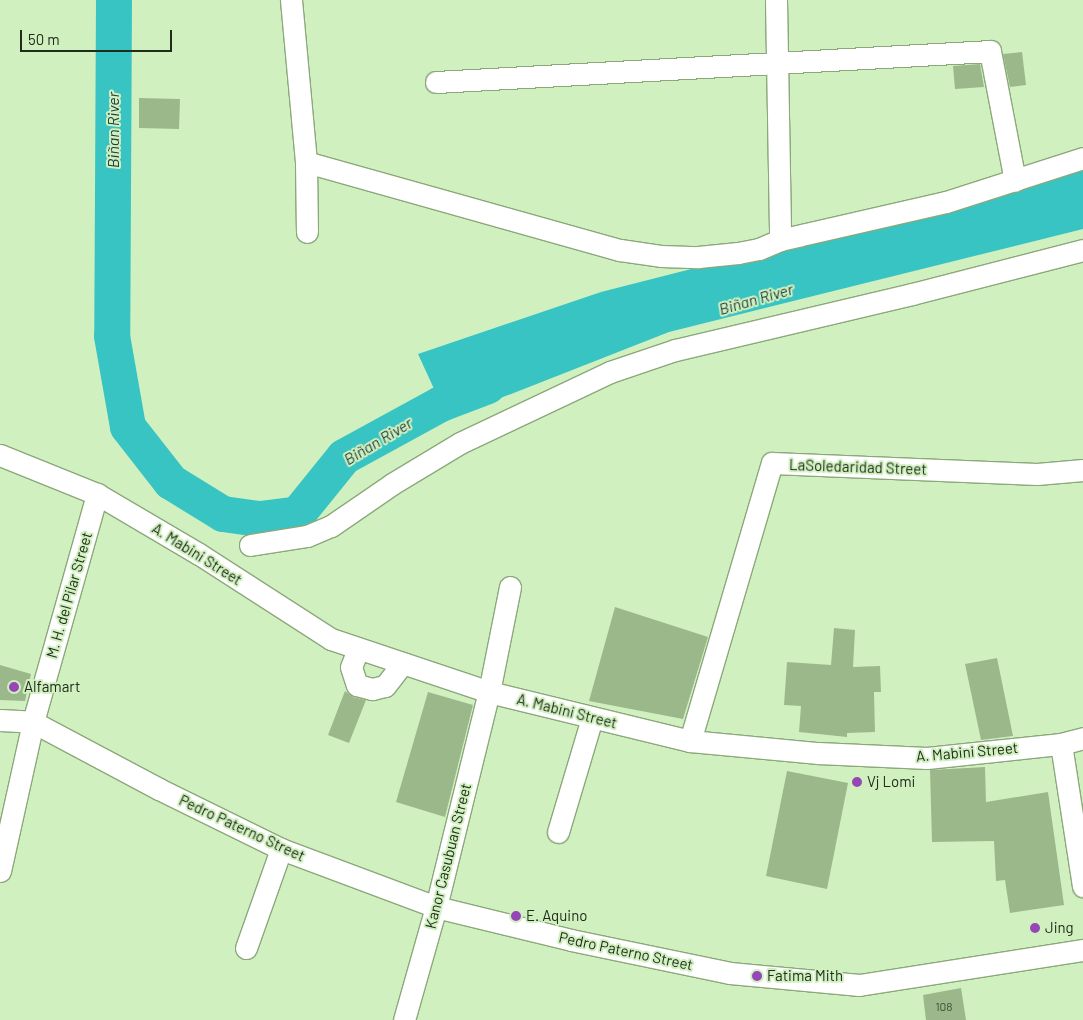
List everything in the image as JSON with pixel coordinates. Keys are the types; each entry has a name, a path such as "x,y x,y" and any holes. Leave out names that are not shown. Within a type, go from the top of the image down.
{"street":[{"path":"291,0 306,162 307,232"},
{"path":"776,0 780,240"},
{"path":"436,82 991,52 1015,180"},
{"path":"306,162 620,250 661,256 698,257 759,249 780,240 946,202 1083,158"},
{"path":"250,545 307,536 330,526 392,484 460,443 610,372 675,350 912,294 1083,250"},
{"name":"A. Mabini Street","path":"0,455 97,494 199,554 331,639 489,692 690,741 818,753 927,758 1061,744 1083,738"},
{"name":"LaSoledaridad Street","path":"690,741 772,463 1037,474 1083,470"},
{"name":"M. H. del Pilar Street","path":"0,871 33,722 97,494"},
{"name":"Kanor Casubuan Street","path":"404,1020 436,907 489,692 510,587"},
{"path":"358,648 352,667 357,685 372,689 385,686 403,664"},
{"path":"558,832 592,718"},
{"name":"Pedro Paterno Street","path":"0,720 33,722 159,789 282,849 436,907 571,940 730,973 859,985 1083,950"},
{"path":"1061,744 1083,886"},
{"path":"246,948 282,849"}],"water":[{"path":"1083,169 1083,229 669,332 437,423 441,404 418,354 601,292"}],"building":[{"path":"1022,52 1026,85 1010,87 1003,54"},
{"path":"980,64 984,87 955,89 953,66"},
{"path":"139,98 180,99 179,129 139,128"},
{"path":"615,607 708,637 683,719 589,701"},
{"path":"834,628 855,630 853,667 880,666 881,692 874,692 875,732 847,733 847,737 799,732 801,706 784,705 787,662 831,665"},
{"path":"997,658 1013,736 981,740 965,664"},
{"name":"Alfamart","path":"0,665 31,674 25,701 0,700"},
{"path":"345,691 353,697 366,700 349,743 328,735"},
{"path":"428,692 473,705 445,817 396,802"},
{"path":"985,767 986,802 1048,792 1064,905 1010,913 1005,880 996,881 994,841 932,842 930,770"},
{"path":"787,771 848,783 827,889 766,876"},
{"path":"961,988 966,1020 926,1020 923,995"}],"waterway":[{"name":"Biñan River","path":"114,0 112,336 128,427 171,482 223,514 260,519 298,514 344,457 441,404 488,386"}],"place":[{"name":"Alfamart","path":"14,687"},
{"name":"Vj Lomi","path":"857,782"},
{"name":"E. Aquino","path":"516,916"},
{"name":"Jing","path":"1035,928"},
{"name":"Fatima Mith","path":"757,976"}]}
